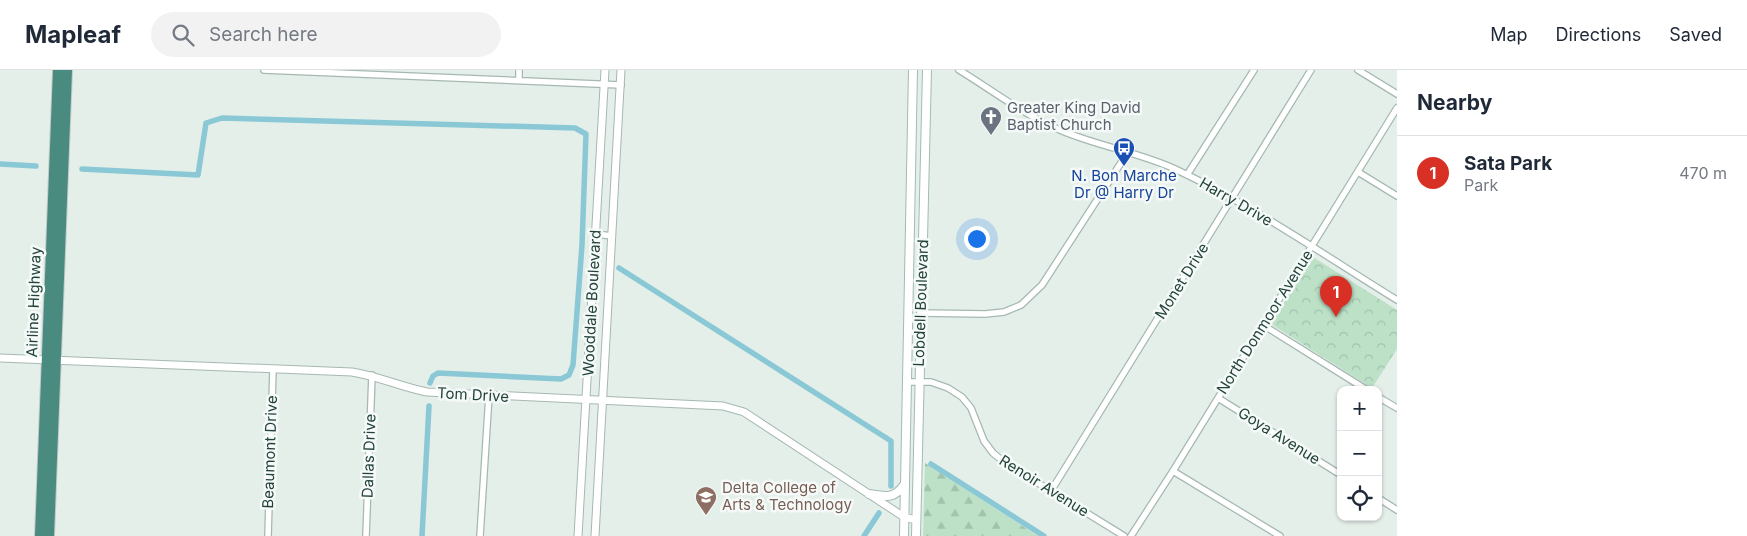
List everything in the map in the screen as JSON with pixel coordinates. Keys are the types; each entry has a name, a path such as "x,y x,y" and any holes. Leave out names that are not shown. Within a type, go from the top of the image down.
{"highway":[{"name":"Airline Highway","path":"49,536 47,474 58,70"},
{"name":"Airline Highway","path":"51,360 62,194 67,70"},
{"path":"52,238 58,202 62,194 58,185 58,162 55,153"},
{"name":"Airline Highway","path":"40,536 47,474"}],"main road":[{"name":"Lobdell Boulevard","path":"904,536 913,70"},
{"name":"Lobdell Boulevard","path":"916,536 926,70"},
{"path":"912,169 924,169"},
{"path":"869,494 892,496 898,493 904,485"}],"street":[{"path":"264,70 621,85"},
{"path":"519,80 520,70"},
{"name":"Wooddale Boulevard","path":"578,536 605,70"},
{"name":"Wooddale Boulevard","path":"594,536 622,70"},
{"name":"Harry Drive","path":"959,70 1052,126 1079,137 1154,160 1233,198 1397,300"},
{"path":"1187,175 1254,70"},
{"name":"Monet Drive","path":"1051,491 1311,70"},
{"path":"1358,70 1397,94"},
{"name":"North Donmoor Avenue","path":"1131,536 1397,108"},
{"path":"920,313 1004,312 1021,305 1042,285 1128,152"},
{"path":"1358,172 1397,196"},
{"path":"596,234 612,236"},
{"path":"1263,325 1361,386"},
{"path":"908,341 920,341"},
{"name":"Tom Drive","path":"0,358 352,372 372,375 402,387 427,392 723,406 744,412 904,517 916,520"},
{"name":"Beaumont Drive","path":"268,536 273,369"},
{"name":"Dallas Drive","path":"366,536 372,375"},
{"name":"Renoir Avenue","path":"907,382 931,382 948,388 962,397 970,408 984,441 993,453 1004,462 1124,536"},
{"path":"480,536 489,395"},
{"name":"Goya Avenue","path":"1218,398 1337,472"},
{"path":"1382,399 1397,408"},
{"path":"1173,471 1280,536"},
{"path":"1382,501 1397,510"}],"green space":[{"path":"1313,257 1397,310 1397,349 1373,386 1369,386 1271,324"},
{"path":"925,463 1038,536 923,536"}],"waterway":[{"path":"82,169 198,175 206,123 222,118 575,128 586,134 582,245 573,365 569,375 561,379 438,373 433,376 430,383"},
{"path":"0,164 36,166"},
{"path":"619,268 891,441 891,486"},
{"path":"422,536 429,406"},
{"path":"931,464 1044,536"},
{"path":"864,536 879,513"}],"place":[{"name":"Greater King David Baptist Church","path":"991,136"},
{"name":"N. Bon Marche Dr @ Harry Dr","path":"1124,167"},
{"name":"Sata Park","path":"1336,317"},
{"name":"Delta College of Arts & Technology","path":"706,516"}]}
